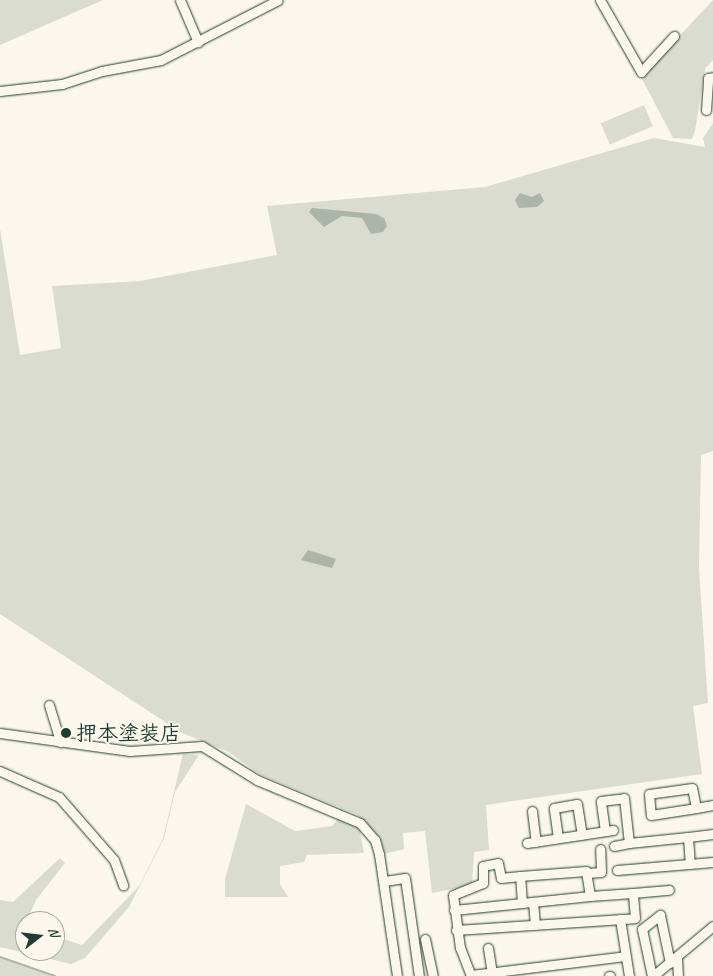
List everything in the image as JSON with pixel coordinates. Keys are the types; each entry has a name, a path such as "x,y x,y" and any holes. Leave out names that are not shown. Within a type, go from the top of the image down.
{"street":[{"path":"180,0 198,42"},
{"path":"0,91 76,81 102,71 160,60 278,0"},
{"path":"600,0 641,72 674,36"},
{"path":"706,110 708,78 713,77"},
{"path":"49,705 60,742"},
{"path":"0,733 130,751 202,746 256,780 360,823 375,840 385,881 397,976"},
{"path":"0,771 59,797 114,860 123,886"},
{"path":"696,808 692,788 649,794 651,815 696,808 713,805"},
{"path":"532,811 532,842 609,831 601,801 624,798 630,844"},
{"path":"558,838 554,808 577,804 582,835"},
{"path":"614,846 713,834"},
{"path":"688,837 690,864"},
{"path":"600,849 601,872 588,874 501,878 498,863 483,866 483,883 453,895 456,930 471,976 625,956"},
{"path":"617,870 713,862"},
{"path":"588,874 590,896"},
{"path":"520,876 522,903"},
{"path":"385,881 405,878 419,976"},
{"path":"454,910 669,890"},
{"path":"456,930 635,918 633,893"},
{"path":"533,902 535,925"},
{"path":"678,976 673,961 660,915 642,929 652,976 673,961 713,926"},
{"path":"620,919 628,976"},
{"path":"425,939 433,976"},
{"path":"488,948 492,972"}],"shaded area":[{"path":"0,0 103,0 0,45"},
{"path":"713,0 713,60 705,69 695,131 692,139 673,138 641,77"},
{"path":"644,105 653,126 610,145 601,123"},
{"path":"713,123 713,451 701,455 699,568 708,703 693,706 702,774 486,805 489,850 474,852 472,885 432,893 425,831 403,833 404,849 384,854 381,839 358,815 261,775 227,751 182,733 0,614 0,229 20,355 61,348 52,286 140,281 277,255 267,206 485,187 654,138 705,147 703,138"},
{"path":"520,193 532,197 540,193 544,201 537,207 519,208 515,200"},
{"path":"312,208 376,214 384,218 387,226 383,232 371,234 362,218 342,216 324,227 309,212"},
{"path":"308,550 336,559 332,568 301,560"},
{"path":"183,754 199,755 175,792 164,838 129,907 85,958 71,964 58,961 65,961 65,939 82,945 139,886 163,838"},
{"path":"246,804 295,831 332,826 340,817 359,825 364,853 307,855 304,862 280,866 280,884 288,897 225,897 225,879"},
{"path":"60,858 65,863 36,900 31,911 15,911 15,951 0,947 0,900 13,902"},
{"path":"0,956 53,976 0,976"}],"waterway":[{"path":"0,957 55,976"}],"place":[{"name":"押本塗装店","path":"66,733"}]}
